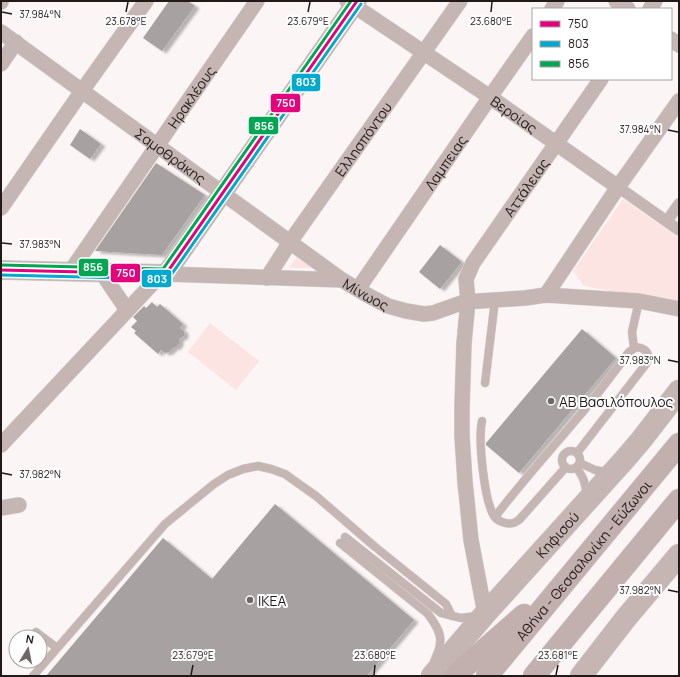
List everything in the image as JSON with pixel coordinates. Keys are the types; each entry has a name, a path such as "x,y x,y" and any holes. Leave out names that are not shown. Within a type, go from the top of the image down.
{"highway":[{"name":"Αθήνα - Θεσσαλονίκη - Εύζωνοι","path":"487,676 679,444"},
{"path":"534,676 679,500"},
{"path":"456,676 573,572"},
{"path":"547,676 575,626"}],"main road":[{"name":"Κηφισού","path":"432,676 485,614 613,473 642,439 679,391"},
{"path":"581,676 626,618 679,555"}],"street":[{"path":"1,208 146,1"},
{"name":"Ηρακλέους","path":"70,272 257,1"},
{"name":"Ελλησπόντου","path":"267,278 290,242 460,1"},
{"path":"616,1 626,8"},
{"path":"1,445 152,284 166,274 223,193 352,2"},
{"name":"Βεροίας","path":"352,2 679,230"},
{"name":"Σαμοθράκης","path":"1,32 342,280"},
{"name":"Λαμπειας","path":"358,289 532,37"},
{"path":"1,64 16,42"},
{"name":"Αττάλειας","path":"485,614 471,540 462,436 464,343 468,301 466,279 473,263 555,143 600,80"},
{"path":"546,295 618,187 679,101"},
{"path":"667,221 679,204"},
{"name":"Μίνωος","path":"1,270 342,280 388,306 424,314 433,313 468,301 525,298 546,295 639,301 679,309"},
{"path":"102,273 127,310"},
{"path":"1,508 19,505"}],"lane":[{"path":"485,384 495,300"},
{"path":"634,348 632,332 639,301"},
{"path":"494,517 555,446 629,352 634,348 644,349 648,358 646,364 576,453"},
{"path":"482,421 480,446 484,481 489,504 494,517 502,522 512,524 519,520 566,467"},
{"path":"555,446 565,454"},
{"path":"587,501 586,484 578,465 580,457 573,451 569,451 565,454 562,458 563,463 566,467 571,469 578,465 613,473"},
{"path":"33,676 165,524 228,475 243,469 258,466 285,474 316,496 374,546 446,604 452,616"},
{"path":"428,676 441,643 440,634 432,620 428,614 342,540 441,613 466,618 485,614"},
{"path":"48,641 57,648"}],"shaded area":[{"path":"623,199 679,238 679,304 584,286 573,271"},
{"path":"299,254 320,268 289,268"},
{"path":"210,323 259,361 236,390 188,352"}],"building":[{"path":"169,1 188,1 195,6 162,51 143,38"},
{"path":"80,129 101,144 90,159 70,145"},
{"path":"156,163 205,195 162,255 95,251"},
{"path":"440,245 462,262 440,289 419,272"},
{"path":"152,302 157,307 160,304 183,324 180,328 184,331 184,336 179,339 179,344 169,352 165,353 161,350 158,354 134,333 136,331 131,327 137,321 133,317 144,306 146,308"},
{"name":"ΑΒ Βασιλόπουλος","path":"582,329 616,358 519,473 486,445 486,443"},
{"name":"IKEA","path":"275,504 414,620 367,676 46,676 163,538 212,579"}],"transit line":[{"name":"856","path":"1,265 163,269 351,1"},
{"name":"750","path":"1,270 166,274 357,1"},
{"name":"803","path":"1,275 169,278 361,4"}],"place":[{"name":"ΑΒ Βασιλόπουλος","path":"551,401"},
{"name":"IKEA","path":"250,600"}]}
